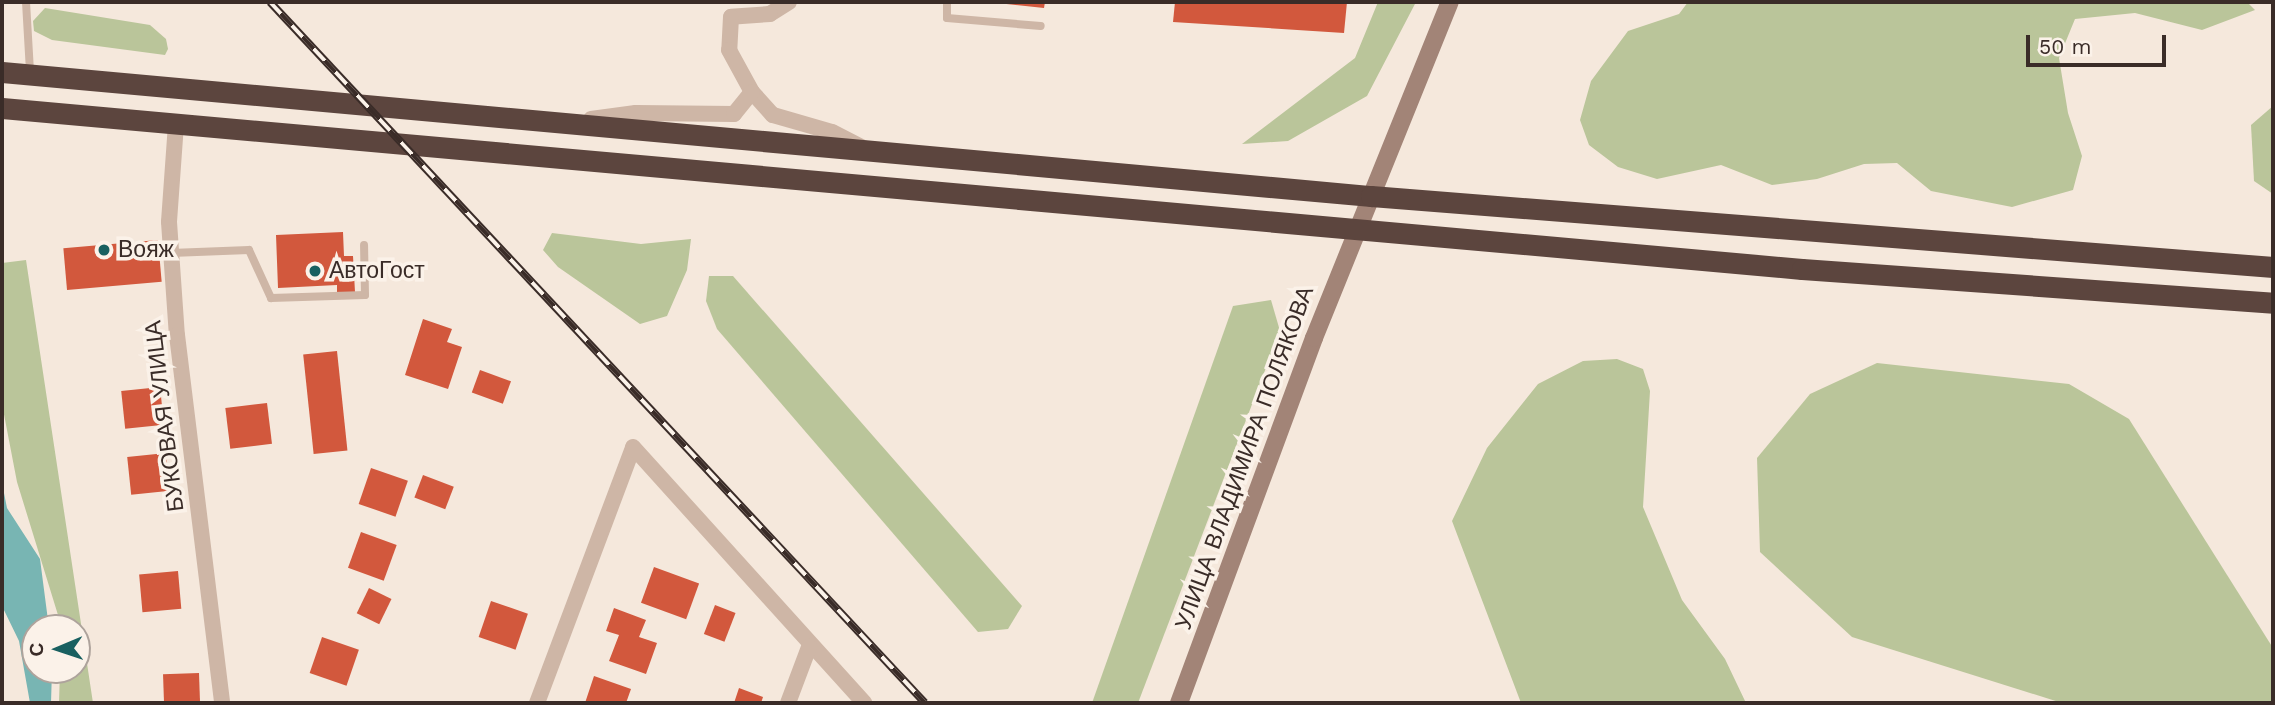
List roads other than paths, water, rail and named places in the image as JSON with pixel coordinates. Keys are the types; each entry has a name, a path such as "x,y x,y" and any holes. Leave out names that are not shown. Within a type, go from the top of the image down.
{"highway":[{"path":"2,72 1371,196 2273,267"},
{"path":"2,108 1357,231 2273,303"}],"street":[{"path":"789,2 770,14 731,17 729,50 752,92 774,115 832,132 864,148"},
{"name":"УЛИЦА ВЛАДИМИРА ПОЛЯКОВА","path":"1179,703 1357,231 1450,2"},
{"path":"568,122 636,113 734,114 752,92"},
{"name":"БУКОВАЯ УЛИЦА","path":"176,124 171,253 222,703"},
{"path":"537,703 633,447 809,647 864,703"},
{"path":"788,703 809,647"}],"lane":[{"path":"26,2 30,75"},
{"path":"947,2 947,18 1041,26"},
{"path":"171,253 248,250 271,298 365,295 364,245"}],"water":[{"path":"2,483 7,508 40,559 47,614 21,614 21,652 19,641 2,606"},
{"path":"27,684 52,684 51,703 30,703"}],"railway":[{"path":"270,2 925,703"}],"place":[{"name":"Вояж","path":"104,250"},
{"name":"АвтоГост","path":"315,271"}]}
